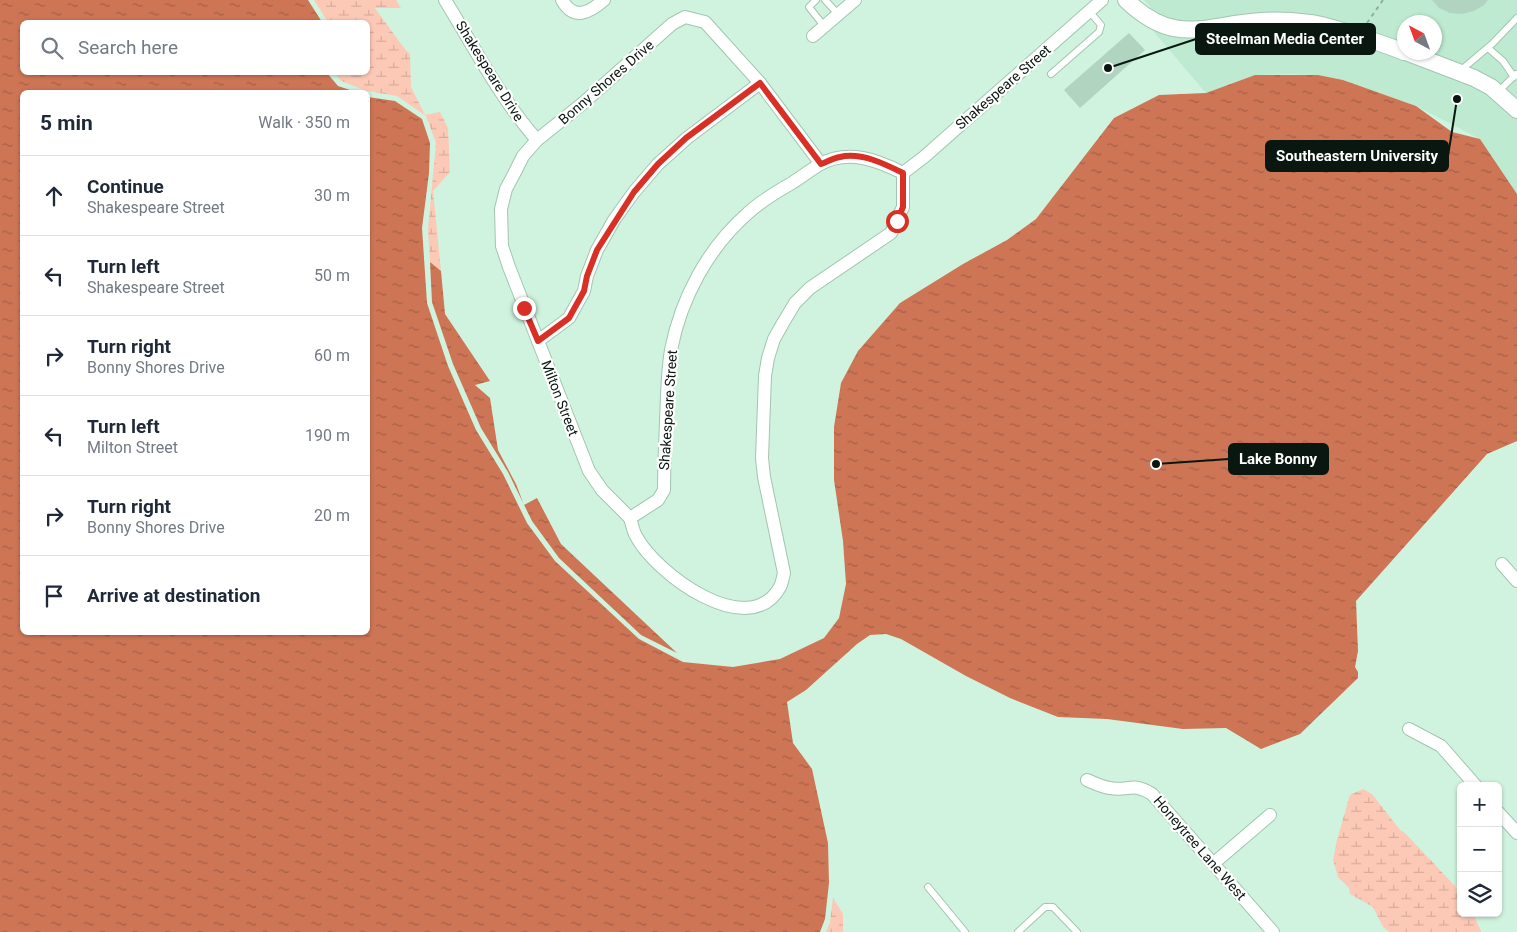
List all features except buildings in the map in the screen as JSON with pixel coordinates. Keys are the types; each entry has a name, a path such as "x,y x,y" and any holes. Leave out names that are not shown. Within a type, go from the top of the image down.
{"street":[{"name":"Shakespeare Drive","path":"445,0 505,98 521,122 537,140"},
{"path":"562,0 567,9 586,13 604,0"},
{"path":"813,36 855,0"},
{"name":"Shakespeare Street","path":"630,518 658,500 664,490 668,374 671,350 690,290 706,260 727,234 765,199 821,164 840,156 872,159 903,173 924,157 1102,0"},
{"path":"1126,0 1136,10 1156,23 1172,29 1210,29 1262,21 1312,23 1348,32 1397,49"},
{"name":"Bonny Shores Drive","path":"538,341 502,246 501,209 506,189 523,156 537,140 582,104 672,24 686,17 705,22 760,83 821,164"},
{"path":"1427,60 1474,78 1497,92 1517,110"},
{"path":"538,341 569,318 584,291 587,276 597,250 634,192 658,164 686,138 760,83"},
{"path":"630,518 636,536 660,566 680,583 704,598 730,606 747,608 760,606 771,598 780,587 784,573 764,477 762,458 765,376 768,358 774,339 795,303 810,288 891,232 903,207 903,173"},
{"name":"Milton Street","path":"538,341 589,471 602,490 630,518"},
{"path":"1502,564 1517,582"},
{"path":"1409,729 1442,746 1473,782"},
{"name":"Honeytree Lane West","path":"1087,780 1111,789 1133,786 1143,788 1152,794 1273,932"},
{"path":"1214,863 1270,815"},
{"path":"1502,816 1517,833"}],"lane":[{"path":"804,0 824,26"},
{"path":"809,7 816,0"},
{"path":"825,0 838,14"},
{"path":"1051,74 1099,32 1101,25 1089,11"},
{"path":"1459,72 1488,48 1517,18"},
{"path":"1488,48 1515,75 1497,92"},
{"path":"928,886 965,932"},
{"path":"1018,932 1045,907 1053,907 1077,932"}],"path":[{"path":"1365,27 1382,0"}],"shaded area":[{"path":"1144,0 1517,0 1517,194 1480,139 1416,106 1343,80 1317,75 1255,75 1206,93 1154,32 1152,9"}],"green space":[{"path":"314,0 396,0 401,8 375,8 410,54 411,87 425,115 440,112 448,128 450,172 433,191 441,271 430,262 428,229 436,143 426,116 397,96 364,90 341,81 336,75 370,75 370,20 327,20"},
{"path":"1363,789 1372,794 1400,830 1457,889 1457,917 1475,917 1481,932 1389,932 1383,927 1373,907 1350,894 1349,888 1338,877 1333,860 1350,795"},
{"path":"833,898 843,914 843,932 826,932 830,922"}],"water":[{"path":"0,0 308,0 321,20 20,20 20,75 329,75 338,86 350,90 20,90 20,635 370,635 370,97 395,101 422,119 430,143 429,173 422,228 427,303 448,366 476,430 503,474 527,523 555,561 639,639 683,662 733,667 780,659 824,638 839,618 846,584 843,541 834,480 834,427 841,383 858,351 900,303 963,264 1007,240 1036,219 1114,118 1159,95 1206,93 1255,75 1318,75 1343,80 1416,106 1452,132 1480,139 1517,194 1517,441 1487,454 1356,601 1358,651 1355,667 1358,672 1358,678 1300,734 1261,749 1226,728 1183,729 1107,719 1058,717 1010,698 966,676 901,639 886,634 870,635 857,644 806,690 787,702 793,743 812,769 828,843 829,883 825,919 820,932 0,932"},
{"path":"430,262 441,271 445,314 490,381 475,385 490,398 498,450 516,484 523,503 508,472 481,428 453,364 432,302"},
{"path":"537,498 561,544 677,653 641,635 559,558 532,521 524,505"}],"place":[{"name":"Steelman Media Center","path":"1108,68"},
{"name":"Southeastern University","path":"1457,99"},
{"name":"Lake Bonny","path":"1156,464"}],"route":[{"path":"524,308 538,341 569,318 584,291 587,276 597,250 614,220 634,192 658,164 686,138 760,83 821,164 840,156 855,156 872,159 903,173 903,207 897,221"}]}
